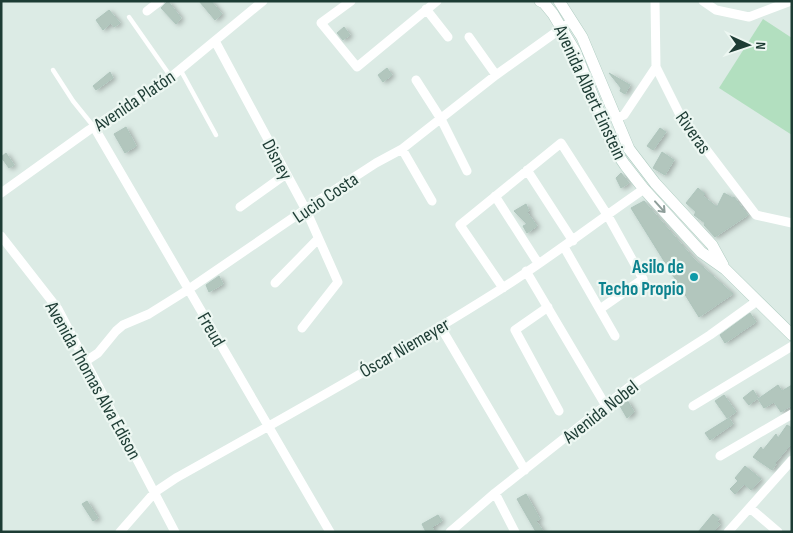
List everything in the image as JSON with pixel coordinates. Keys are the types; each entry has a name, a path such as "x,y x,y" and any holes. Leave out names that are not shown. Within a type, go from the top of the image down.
{"street":[{"path":"147,11 160,1"},
{"path":"351,1 321,23 357,67 437,1"},
{"name":"Avenida Albert Einstein","path":"540,1 549,9 575,51 614,149 644,189 701,252 725,269 792,335"},
{"name":"Avenida Albert Einstein","path":"559,1 573,21 592,58 629,149 655,183 712,245 725,269"},
{"name":"Riveras","path":"655,1 656,67 680,115 756,216 792,223"},
{"path":"703,1 716,10 749,17 791,1"},
{"name":"Avenida Platón","path":"1,193 171,76 259,3"},
{"path":"426,9 448,37"},
{"name":"Lucio Costa","path":"86,361 98,353 123,325 149,314 189,289 306,210 402,149 496,74 573,21"},
{"path":"469,36 496,74"},
{"name":"Disney","path":"215,41 306,210 337,280 338,285 302,328"},
{"path":"616,118 624,115 656,67"},
{"path":"416,80 441,119 467,171"},
{"name":"Freud","path":"94,128 330,532"},
{"path":"503,288 460,224 561,143 608,216 643,279 600,309"},
{"path":"402,149 432,201"},
{"path":"527,170 573,240"},
{"path":"240,208 286,174"},
{"name":"Óscar Niemeyer","path":"120,532 155,492 176,478 503,288 644,189"},
{"path":"495,196 538,263"},
{"name":"Avenida Thomas Alva Edison","path":"1,236 58,309 175,532"},
{"path":"275,283 318,239"},
{"path":"564,247 615,336"},
{"path":"526,271 606,406"},
{"name":"Avenida Nobel","path":"450,532 628,387 710,335 758,301"},
{"path":"548,307 515,330 559,411"},
{"path":"440,326 525,470"},
{"path":"693,406 792,346"},
{"path":"720,456 792,414"},
{"path":"728,532 788,470 792,460"},
{"path":"495,494 515,532"},
{"path":"750,508 778,532"}],"lane":[{"path":"129,17 171,76"},
{"path":"180,69 216,135"},
{"path":"52,70 94,128"}],"green space":[{"path":"763,19 792,38 792,135 719,88"}],"building":[{"path":"168,1 181,18 176,24 161,8"},
{"path":"199,1 211,1 222,14 215,20"},
{"path":"109,10 120,23 114,27 111,23 103,30 96,20"},
{"path":"344,27 350,35 343,40 337,33"},
{"path":"387,68 392,75 383,82 378,75"},
{"path":"110,72 113,78 96,90 93,86"},
{"path":"609,73 630,85 625,94 620,91 621,88"},
{"path":"126,127 136,146 125,153 114,134"},
{"path":"660,128 666,132 653,150 647,146"},
{"path":"662,152 674,160 665,175 653,168"},
{"path":"6,153 14,165 9,168 1,157"},
{"path":"621,173 629,183 621,188 616,178"},
{"path":"698,188 705,194 703,196 717,207 724,193 734,197 748,215 715,237 704,225 705,223 694,215 696,212 686,203"},
{"name":"Asilo de Techo Propio","path":"644,201 694,259 733,294 699,317 631,208"},
{"path":"526,204 529,211 527,212 537,226 527,233 523,226 527,224 514,211"},
{"path":"219,276 223,284 209,292 206,285"},
{"path":"750,313 756,322 725,343 720,335"},
{"path":"778,385 782,391 792,385 792,405 781,412 774,402 764,408 758,399"},
{"path":"753,390 758,398 749,405 743,398"},
{"path":"724,395 736,412 727,418 715,401"},
{"path":"627,400 634,412 627,418 620,406"},
{"path":"729,418 733,424 710,440 705,433"},
{"path":"787,425 792,428 792,443 775,463 772,470 753,457 761,447 763,450 776,434 778,438"},
{"path":"745,466 761,479 751,490 744,484 735,494 730,489 738,481 735,478"},
{"path":"526,494 540,519 536,521 544,532 536,532 517,499"},
{"path":"87,501 98,518 93,521 82,504"},
{"path":"713,514 719,519 717,522 720,524 713,532 698,532"},
{"path":"438,515 442,521 432,527 435,532 426,532 422,524"}],"place":[{"name":"Asilo de Techo Propio","path":"694,277"}]}
